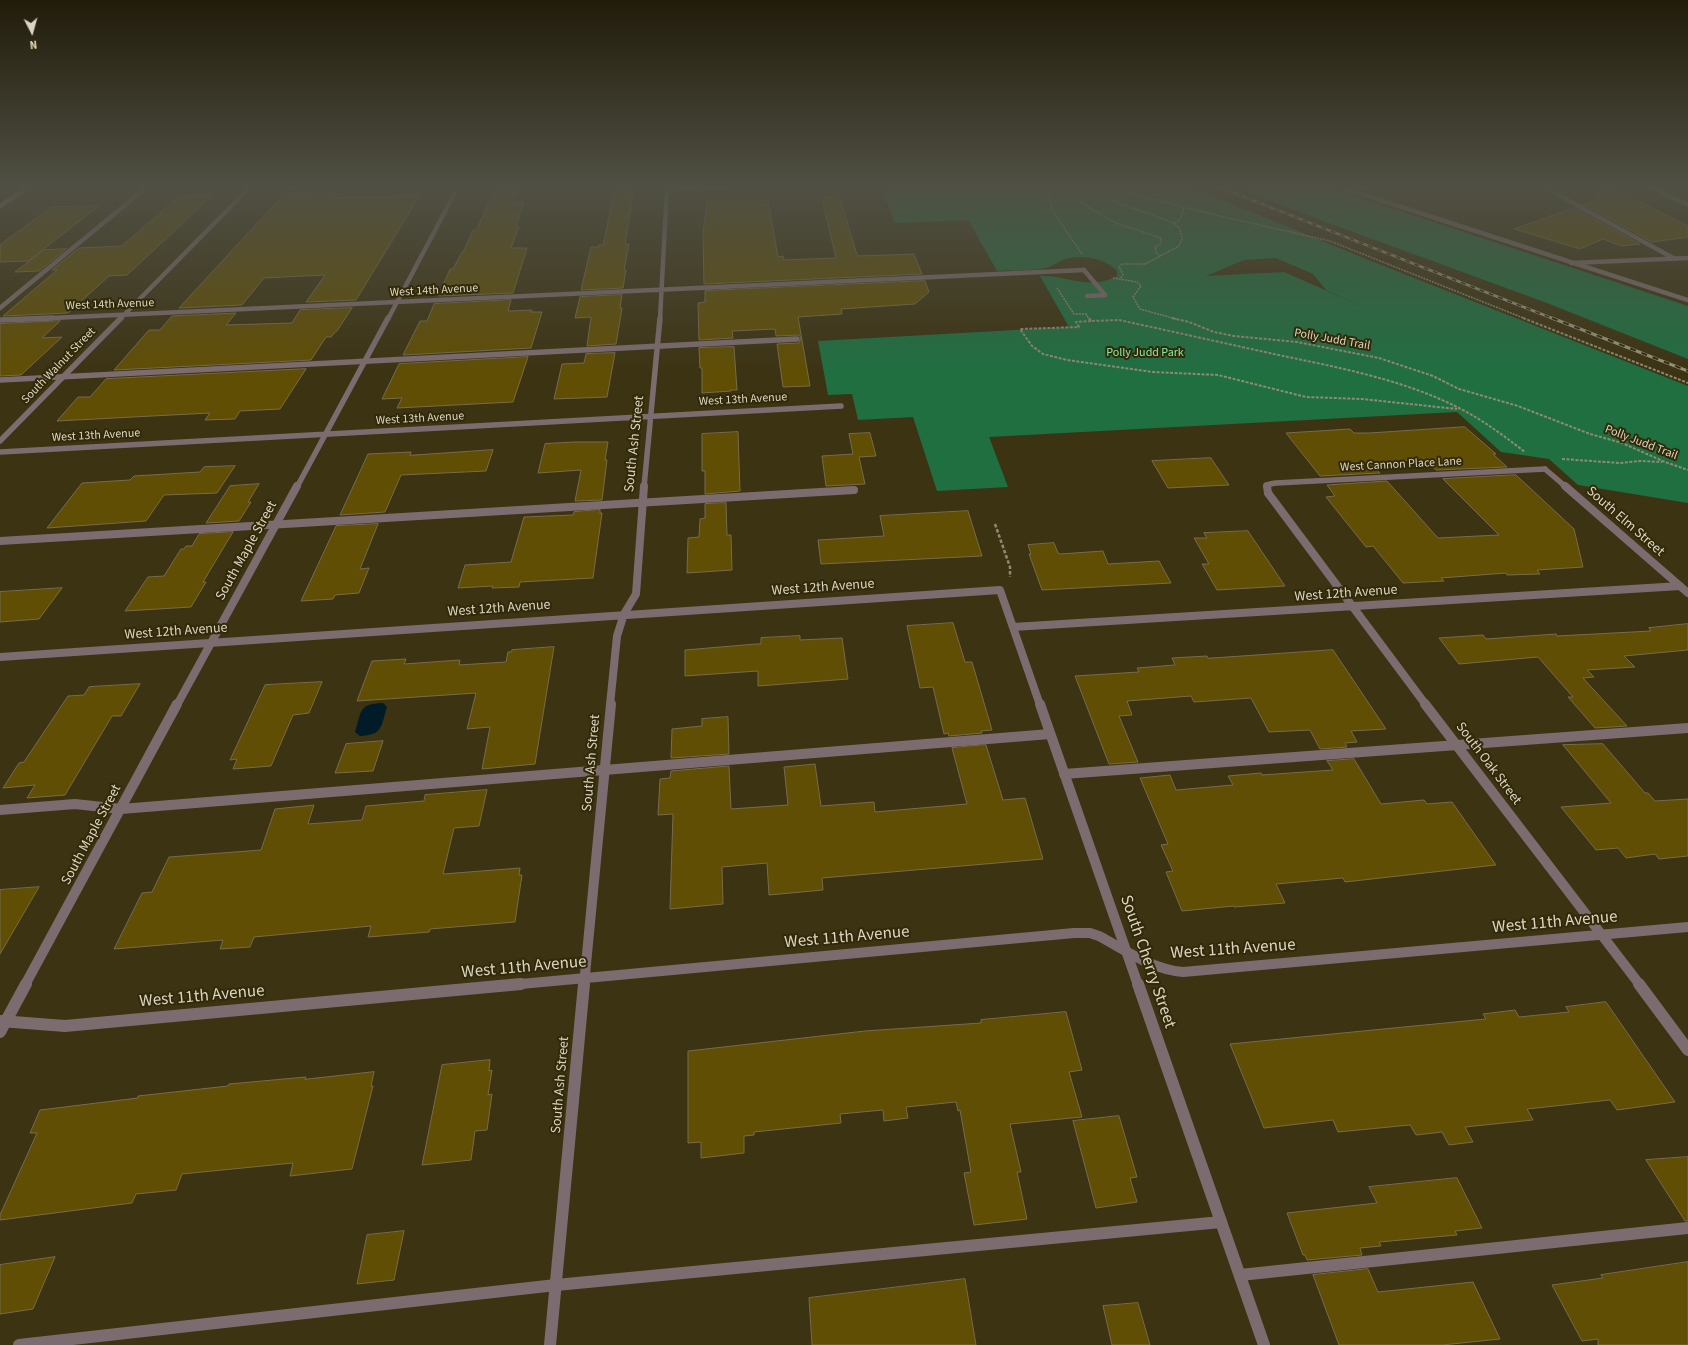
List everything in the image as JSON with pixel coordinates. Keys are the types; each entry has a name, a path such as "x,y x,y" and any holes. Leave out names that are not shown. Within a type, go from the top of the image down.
{"street":[{"path":"0,308 71,250"},
{"name":"South Walnut Street","path":"0,441 188,250"},
{"name":"South Maple Street","path":"0,1032 3,1021 326,435 426,250"},
{"name":"South Ash Street","path":"550,1345 617,636 624,614 636,594 642,503 658,347 663,250"},
{"path":"1534,250 1688,300"},
{"path":"1658,250 1675,259"},
{"path":"1572,262 1688,258"},
{"path":"1084,270 1106,295 1087,296"},
{"name":"West 14th Avenue","path":"0,320 398,303 1084,270"},
{"path":"0,380 797,339"},
{"name":"West 13th Avenue","path":"0,452 841,406"},
{"name":"West Cannon Place Lane","path":"1268,493 1266,487 1270,484 1276,483 1545,469"},
{"name":"South Elm Street","path":"1545,469 1688,593"},
{"path":"0,541 854,490"},
{"name":"South Oak Street","path":"1268,493 1456,745 1602,934 1688,1050"},
{"name":"West 12th Avenue","path":"1013,627 1680,586"},
{"name":"West 12th Avenue","path":"0,657 1000,590"},
{"name":"South Cherry Street","path":"1000,590 1264,1345"},
{"path":"1064,774 1688,728"},
{"path":"0,810 76,804 121,809 1050,734"},
{"name":"West 11th Avenue","path":"3,1021 65,1026 1074,933 1090,933 1099,936 1148,965 1160,970 1183,972 1688,927"},
{"path":"19,1345 556,1285 1221,1222"},
{"path":"1240,1275 1688,1228"}],"path":[{"path":"1079,250 1083,256 1084,270"},
{"path":"1155,250 1156,253 1161,256"},
{"path":"1120,280 1123,274 1119,267 1122,264 1145,264 1172,250"},
{"path":"1350,250 1688,383"},
{"name":"Polly Judd Trail","path":"1084,270 1120,280 1137,282 1141,286 1133,297 1140,309 1189,322 1214,332 1234,336 1297,342 1378,358 1433,376 1459,388 1518,406 1590,434 1622,443 1665,462 1688,470"},
{"path":"1055,285 1074,314 1086,314 1091,321"},
{"path":"1461,409 1362,399 1306,397 1218,375 1153,372 1067,360 1043,354 1032,346 1020,329 1079,326 1076,322 1119,320 1349,370 1382,379 1461,409 1484,422 1545,469"},
{"path":"1524,452 1530,453"},
{"path":"1561,459 1613,463 1640,460 1665,462"},
{"path":"995,524 1011,574 1010,579 1000,590"}],"green space":[{"name":"Polly Judd Park","path":"985,250 1344,250 1688,386 1688,503 1578,485 1549,459 1501,452 1457,412 989,437 1008,487 937,491 913,417 858,420 852,394 828,395 818,341 1069,327 1040,276 1097,282 1117,276 1117,271 1107,263 1082,257 1069,258 1046,268 997,271","holes":["1276,258 1313,274 1326,290 1368,309 1284,272 1206,276 1244,260"]},
{"path":"1402,250 1518,250 1688,306 1688,359 1547,303"}],"water":[{"path":"383,703 387,707 380,728 373,734 368,735 360,736 355,732 362,710 369,705"}],"building":[{"path":"0,250 43,250 28,261 0,262"},
{"path":"44,250 65,250 39,271 15,272"},
{"path":"77,250 154,250 127,275 109,276 68,313 3,316 57,270 52,270"},
{"path":"233,250 387,250 356,300 306,302 325,275 264,278 242,305 179,308"},
{"path":"464,250 526,250 513,293 438,296 450,269 453,269"},
{"path":"590,250 628,250 624,270 626,270 623,288 581,290"},
{"path":"703,250 777,250 778,257 783,256 784,260 836,258 834,250 855,250 857,255 859,256 914,254 922,274 704,284"},
{"path":"925,281 929,292 915,304 841,309 842,314 798,317 810,386 783,387 777,344 799,343 801,338 799,335 776,336 775,329 732,331 733,338 699,340 698,303 705,302 705,291"},
{"path":"622,295 620,308 622,308 616,344 587,346 591,317 575,318 580,297"},
{"path":"511,300 508,311 532,310 531,312 542,312 531,348 403,355 420,321 427,321 434,304"},
{"path":"352,308 337,331 331,337 326,337 311,360 114,370 149,330 160,330 172,316 236,313 226,325 292,323 300,310"},
{"path":"60,321 42,338 62,337 21,375 0,376 0,324"},
{"path":"734,347 737,390 702,393 702,368 700,368 699,348"},
{"path":"615,353 607,397 554,399 562,364 584,363 586,354"},
{"path":"528,357 513,402 397,408 402,398 382,399 399,364"},
{"path":"306,369 280,409 240,411 235,419 205,420 210,413 57,421 78,397 90,397 106,379"},
{"path":"1465,427 1496,454 1493,454 1507,467 1436,470 1424,459 1370,463 1380,473 1320,476 1286,433 1350,429 1354,433 1369,433"},
{"path":"738,432 740,491 705,494 705,471 702,471 702,434"},
{"path":"870,433 876,456 859,457 865,484 826,486 822,456 853,454 849,434"},
{"path":"608,442 602,500 575,501 581,470 538,473 545,444"},
{"path":"493,450 486,471 401,475 385,512 340,515 368,454 411,452 410,455"},
{"path":"1211,458 1229,485 1168,488 1152,461"},
{"path":"235,466 217,493 164,495 146,521 47,528 82,483 130,480 134,476 200,472 204,467"},
{"path":"1516,475 1574,529 1583,567 1537,570 1540,574 1507,575 1506,573 1441,578 1444,581 1403,583 1373,546 1366,547 1326,497 1335,496 1327,485 1387,481 1438,538 1499,535 1443,479"},
{"path":"259,484 248,502 251,502 239,521 206,523 230,486"},
{"path":"726,503 727,535 731,535 732,570 687,573 688,538 699,537 700,519 705,518 705,504"},
{"path":"600,510 600,513 602,513 593,578 520,582 519,587 492,588 493,586 458,588 465,565 511,562 524,517 573,515 574,512"},
{"path":"968,511 982,556 821,564 818,540 884,536 880,516"},
{"path":"378,524 360,569 369,568 359,593 335,595 333,599 301,601 336,526"},
{"path":"1248,531 1285,586 1217,590 1202,564 1209,564 1194,538 1207,538 1204,533"},
{"path":"233,532 203,582 206,582 191,607 125,611 148,577 164,576 181,549 184,549 186,546 192,546 199,534"},
{"path":"1054,543 1058,553 1060,554 1103,551 1108,564 1159,561 1171,583 1042,590 1029,554 1031,554 1028,545"},
{"path":"62,588 39,619 0,622 0,592"},
{"path":"953,623 965,662 972,662 992,730 981,731 982,733 949,736 948,733 944,734 933,687 920,688 907,626"},
{"path":"1688,624 1688,650 1624,656 1635,667 1587,670 1594,677 1583,678 1627,726 1595,728 1568,697 1573,697 1538,657 1459,664 1439,638 1483,635 1486,639 1556,634 1557,636 1651,631 1649,628"},
{"path":"800,636 800,640 842,638 848,679 758,686 758,671 685,676 685,650 761,644 761,638"},
{"path":"554,647 535,764 482,769 490,727 467,729 476,693 357,701 372,661 406,659 404,664 460,660 459,665 506,662 508,652 511,652 512,650"},
{"path":"1333,650 1386,729 1351,731 1357,742 1345,743 1347,747 1320,749 1310,730 1269,732 1251,698 1194,702 1191,696 1127,701 1132,715 1119,716 1138,762 1109,764 1075,676 1139,672 1137,668 1175,665 1172,658 1207,656 1208,658"},
{"path":"322,682 309,713 293,715 271,766 233,769 237,759 230,760 265,685"},
{"path":"140,684 121,716 112,716 65,795 27,798 35,785 3,788 19,763 24,762 68,696 84,695 89,687"},
{"path":"728,717 729,754 671,758 672,729 702,726 702,719"},
{"path":"383,741 373,771 335,773 346,744"},
{"path":"1603,744 1645,793 1648,793 1655,801 1688,799 1688,856 1659,859 1655,854 1626,858 1618,848 1596,850 1561,807 1611,803 1563,745"},
{"path":"986,745 1003,800 1025,798 1043,859 822,878 823,890 769,895 767,863 722,867 723,904 670,909 673,814 658,815 660,779 670,778 671,771 729,766 731,809 788,805 784,767 815,764 821,806 874,802 875,812 967,804 952,748"},
{"path":"1354,759 1381,804 1424,800 1427,804 1452,802 1496,865 1345,882 1343,878 1276,884 1285,903 1182,911 1166,872 1173,871 1161,845 1168,844 1140,778 1170,775 1176,790 1233,785 1228,776 1333,770 1327,761"},
{"path":"487,790 479,826 454,828 443,874 520,868 519,875 522,875 515,922 430,929 429,932 368,937 371,926 254,937 250,947 220,949 223,940 114,949 142,893 152,892 169,857 261,850 275,809 314,805 308,824 362,820 366,806 424,801 425,795"},
{"path":"39,887 0,954 0,890"},
{"path":"1606,1002 1675,1102 1617,1110 1610,1100 1527,1109 1533,1120 1465,1127 1473,1142 1449,1145 1442,1132 1416,1135 1410,1125 1338,1132 1333,1120 1264,1128 1230,1044 1486,1019 1483,1014 1515,1010 1519,1017 1569,1012 1566,1007"},
{"path":"1066,1012 1082,1070 1069,1072 1082,1117 1010,1124 1021,1172 1017,1172 1027,1219 974,1225 964,1173 971,1172 960,1110 958,1111 956,1102 906,1107 908,1118 884,1121 883,1110 840,1114 841,1123 754,1132 754,1135 744,1136 744,1153 701,1158 701,1142 688,1143 688,1051 865,1031 981,1023 981,1020"},
{"path":"490,1060 489,1071 492,1070 488,1095 492,1094 487,1130 475,1131 471,1160 422,1165 442,1065"},
{"path":"374,1072 371,1086 373,1086 352,1169 290,1176 293,1163 182,1174 176,1190 136,1194 132,1203 0,1220 0,1215 37,1133 30,1133 40,1110 138,1098 138,1096 228,1086 229,1084 306,1077 305,1079"},
{"path":"1119,1116 1137,1177 1130,1178 1137,1202 1096,1208 1073,1121"},
{"path":"1688,1157 1688,1221 1685,1221 1646,1160"},
{"path":"1457,1178 1482,1228 1455,1231 1457,1235 1379,1242 1381,1246 1360,1248 1362,1255 1307,1260 1305,1255 1303,1255 1287,1213 1377,1203 1369,1187"},
{"path":"404,1231 394,1280 357,1284 367,1235"},
{"path":"55,1257 33,1309 0,1314 0,1265"},
{"path":"1688,1262 1688,1345 1598,1345 1598,1339 1582,1341 1552,1285 1603,1278 1601,1275"},
{"path":"1368,1269 1378,1292 1473,1282 1500,1339 1442,1345 1339,1345 1313,1275"},
{"path":"965,1279 976,1345 812,1345 809,1298"},
{"path":"1138,1303 1150,1345 1112,1345 1103,1306"}],"railway":[{"path":"1378,250 1554,319"},
{"path":"1552,318 1688,371"}]}
